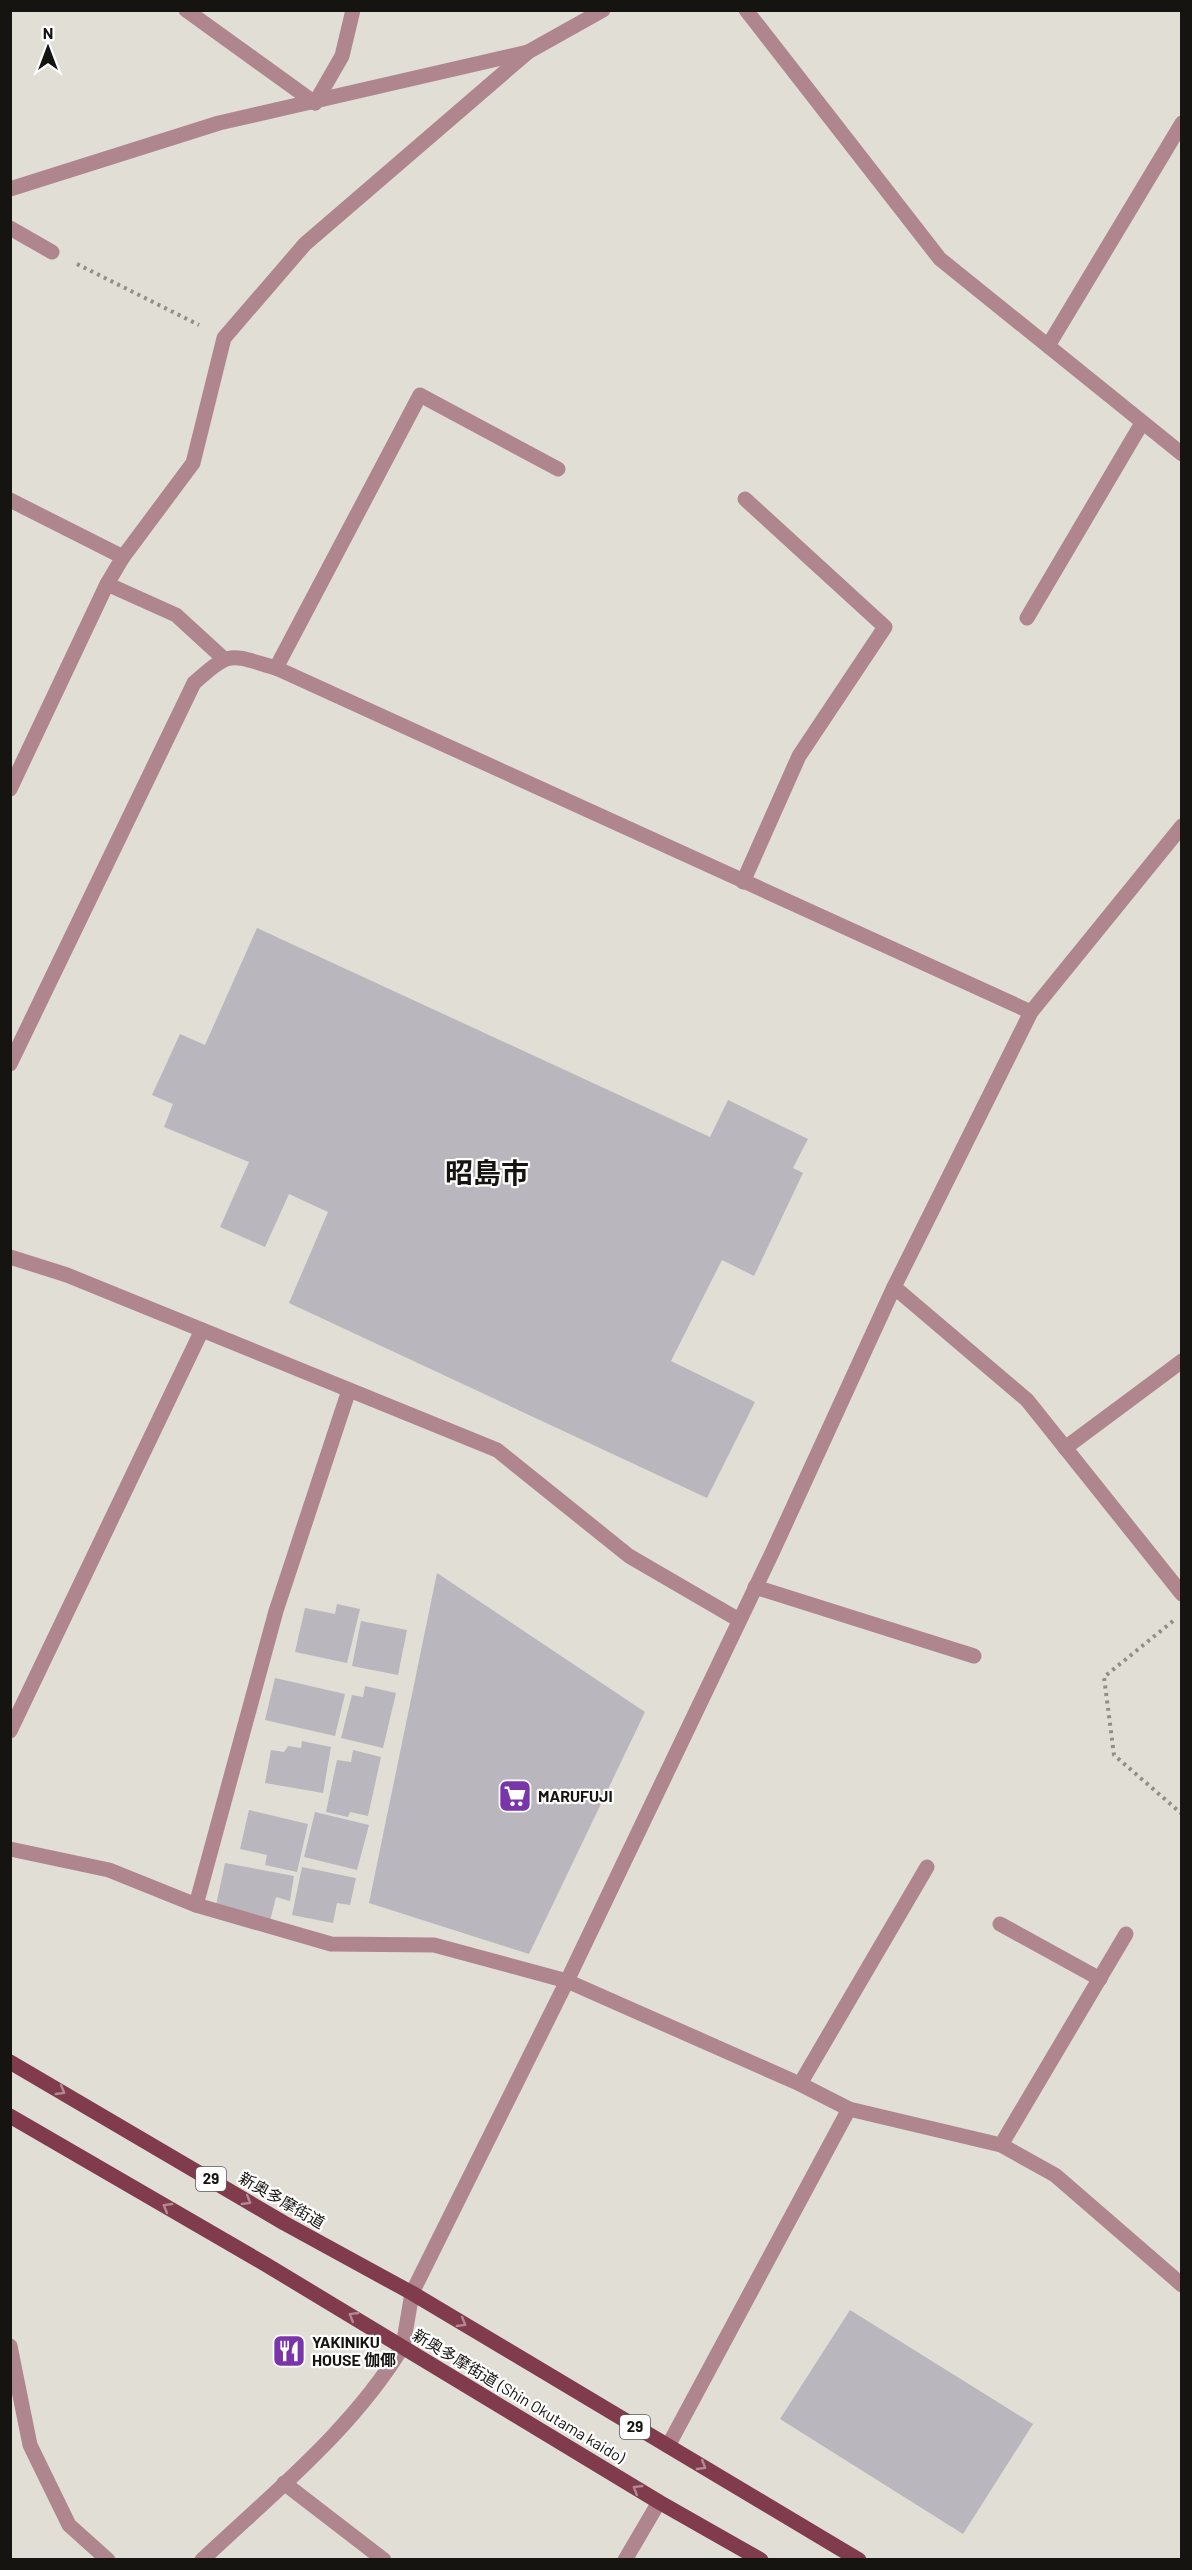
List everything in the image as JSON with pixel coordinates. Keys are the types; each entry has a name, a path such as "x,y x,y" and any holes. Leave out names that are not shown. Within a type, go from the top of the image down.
{"main road":[{"name":"新奥多摩街道","path":"10,2062 284,2223 412,2294"},
{"name":"新奥多摩街道 (Shin Okutama kaido)","path":"11,2117 403,2346 659,2502 761,2559"},
{"name":"新奥多摩街道 (Shin Okutama kaido)","path":"412,2294 859,2559"}],"street":[{"path":"186,10 315,103"},
{"path":"315,103 342,56 354,10"},
{"path":"10,789 123,557 193,463 224,338 304,244 528,52 603,10"},
{"path":"746,10 940,259 1182,454"},
{"path":"10,189 219,123 315,103 528,52"},
{"path":"1048,346 1182,123"},
{"path":"10,228 52,252"},
{"path":"276,668 420,395 558,470"},
{"path":"1027,618 1142,423"},
{"path":"744,882 799,756 885,627 745,499"},
{"path":"10,500 123,557"},
{"path":"108,584 176,615 223,658"},
{"path":"10,1064 194,683 223,658 238,657 276,668 1031,1012"},
{"path":"202,2559 326,2443 381,2383 403,2346 412,2294 567,1981 755,1587 894,1287 1031,1012 1182,826"},
{"path":"10,1257 67,1275 497,1450 629,1556 739,1620"},
{"path":"894,1287 1027,1400 1182,1594"},
{"path":"10,1731 202,1330"},
{"path":"1065,1448 1182,1361"},
{"path":"195,1905 276,1611 349,1390"},
{"path":"755,1587 974,1656"},
{"path":"10,1849 109,1870 195,1905 331,1944 434,1945 567,1981 800,2084 849,2109 1001,2145 1055,2175 1182,2285"},
{"path":"800,2084 927,1867"},
{"path":"1000,1924 1100,1979"},
{"path":"1001,2145 1126,1934"},
{"path":"668,2446 849,2109"},
{"path":"10,2346 30,2445 69,2525 108,2559"},
{"path":"284,2483 384,2559"},
{"path":"625,2559 659,2502"}],"path":[{"path":"52,252 224,338"},
{"path":"1182,1613 1104,1677 1114,1755 1182,1814"}],"building":[{"path":"257,928 710,1137 728,1100 808,1139 793,1168 803,1173 754,1276 722,1260 671,1361 755,1402 707,1498 289,1303 328,1212 289,1194 265,1247 220,1227 249,1162 164,1127 173,1104 152,1095 180,1034 205,1045"},
{"path":"437,1573 645,1712 529,1954 369,1903"},
{"path":"337,1604 360,1609 347,1663 295,1652 305,1608 335,1614"},
{"path":"361,1621 407,1630 398,1675 352,1666"},
{"path":"275,1678 345,1694 335,1736 265,1720"},
{"path":"365,1686 396,1693 383,1748 341,1738 352,1695 363,1697"},
{"path":"302,1741 331,1747 323,1793 265,1783 271,1750 284,1752 288,1746 301,1748"},
{"path":"353,1750 381,1757 368,1816 350,1812 348,1817 326,1812 337,1760 351,1762"},
{"path":"249,1810 308,1824 297,1872 265,1865 267,1855 240,1849"},
{"path":"315,1812 369,1825 357,1870 304,1857"},
{"path":"225,1863 294,1876 290,1901 276,1897 270,1921 215,1910"},
{"path":"302,1867 356,1878 350,1905 337,1903 333,1923 292,1915"},
{"path":"850,2310 1033,2424 963,2534 780,2419"}],"place":[{"name":"MARUFUJI","path":"515,1796"},
{"name":"YAKINIKU HOUSE 伽倻","path":"289,2351"}],"district":[{"name":"昭島市","path":"487,1173"}]}
